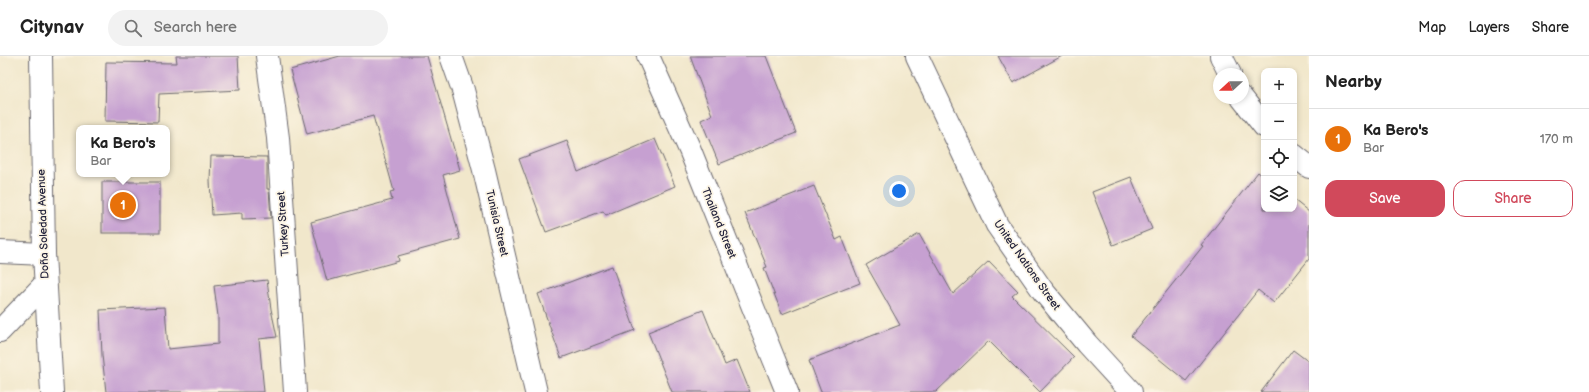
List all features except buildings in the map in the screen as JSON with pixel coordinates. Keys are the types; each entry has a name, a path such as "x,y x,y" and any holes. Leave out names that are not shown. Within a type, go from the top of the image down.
{"street":[{"name":"Doña Soledad Avenue","path":"40,56 45,284 52,392"},
{"name":"Turkey Street","path":"267,56 278,138 295,392"},
{"name":"Tunisia Street","path":"451,56 463,90 484,170 536,392"},
{"name":"Thailand Street","path":"648,56 690,150 787,392"},
{"name":"United Nations Street","path":"917,56 997,225 1044,291 1086,344 1131,392"},
{"path":"1221,56 1227,68"},
{"path":"1247,104 1261,122"},
{"path":"1297,157 1309,167"},
{"path":"0,252 44,254"},
{"path":"0,331 45,284"}],"place":[{"name":"Ka Bero's","path":"123,205"}]}
